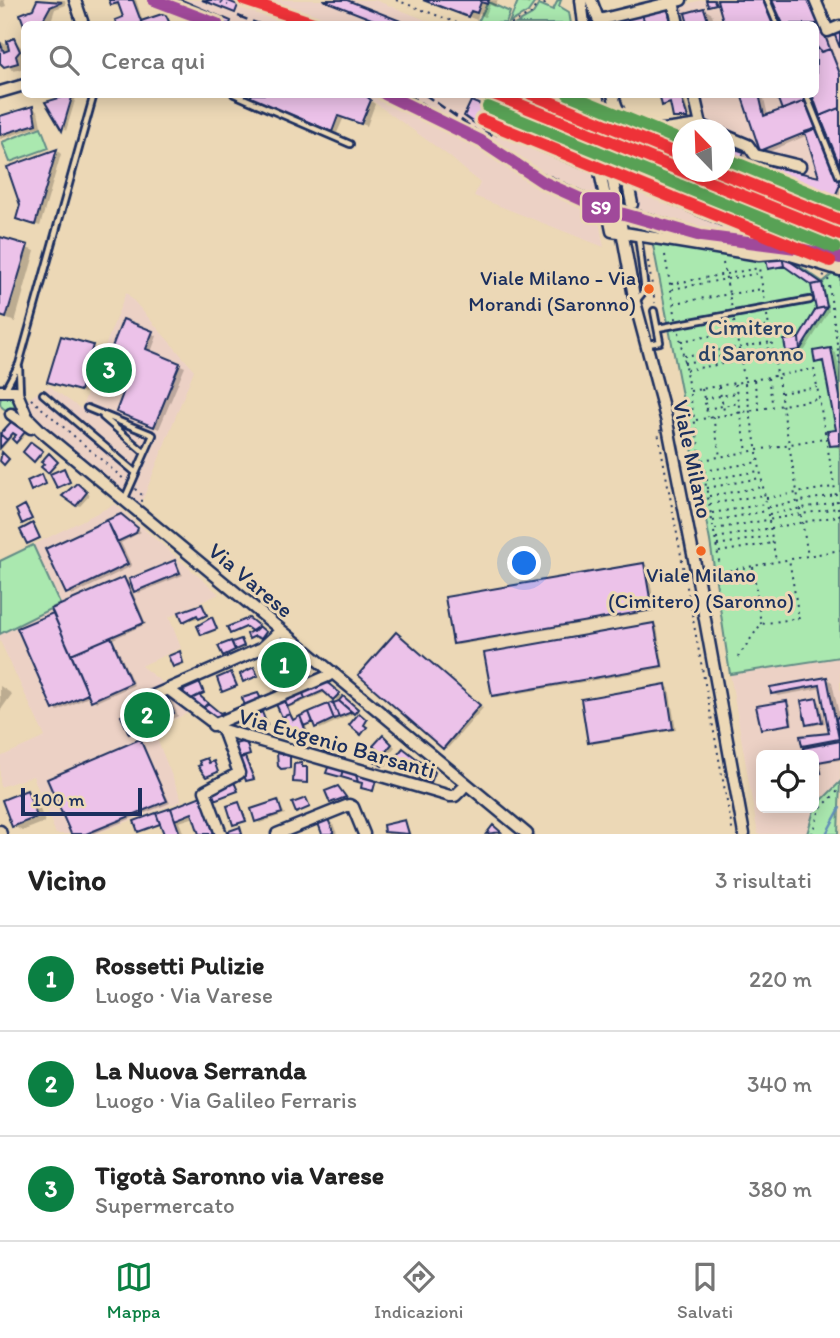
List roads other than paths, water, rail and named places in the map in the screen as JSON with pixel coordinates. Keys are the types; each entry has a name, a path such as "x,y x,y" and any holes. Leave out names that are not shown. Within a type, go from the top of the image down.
{"street":[{"path":"75,0 82,21"},
{"path":"581,0 584,21"},
{"path":"591,0 598,21"},
{"path":"815,0 828,31 840,26"},
{"path":"603,21 677,1 678,21"},
{"path":"0,92 21,86"},
{"name":"Viale Milano","path":"598,98 635,302 644,344 667,422 744,834"},
{"path":"614,98 616,111 624,121 634,127 672,130"},
{"path":"695,98 700,119"},
{"path":"735,140 748,145 755,155 800,166"},
{"path":"600,172 612,231 637,232 759,255 784,253 818,261 840,270"},
{"path":"629,189 632,204"},
{"name":"Via Varese","path":"3,389 16,391 33,423 527,834"},
{"path":"4,414 21,400"},
{"name":"Via Varese","path":"4,414 277,634 518,834"},
{"path":"141,701 262,648 277,634"},
{"path":"221,834 205,791 239,773 218,728 328,676"},
{"name":"Via Eugenio Barsanti","path":"167,689 218,728 450,796 455,796 463,789"},
{"path":"276,834 294,831 349,805 353,807 364,834"}],"lane":[{"path":"767,0 776,21"},
{"path":"3,389 19,364 93,98"},
{"path":"243,98 350,144"},
{"path":"808,98 839,176"},
{"path":"635,302 645,290 637,232"},
{"path":"658,328 810,300"},
{"path":"644,344 660,342 654,311"},
{"path":"19,364 21,400"},
{"path":"43,394 136,473"},
{"path":"87,408 153,435 124,499"},
{"path":"98,413 145,453"}],"waterway":[{"path":"826,834 840,808"}],"tunnel":[{"path":"585,98 600,172"},
{"path":"632,204 637,228"}],"railway":[{"path":"238,16 251,21"},
{"path":"413,98 431,109"},
{"path":"430,98 526,165 594,197 703,229 798,242 840,253"},
{"path":"533,98 566,111"}],"place":[{"name":"Viale Milano - Via Morandi (Saronno)","path":"649,289"},
{"name":"Tigotà Saronno via Varese","path":"109,370"},
{"name":"Viale Milano (Cimitero) (Saronno)","path":"701,551"},
{"name":"Rossetti Pulizie","path":"284,665"},
{"name":"La Nuova Serranda","path":"147,715"}],"park label":[{"name":"Cimitero di Saronno","path":"751,340"}]}
